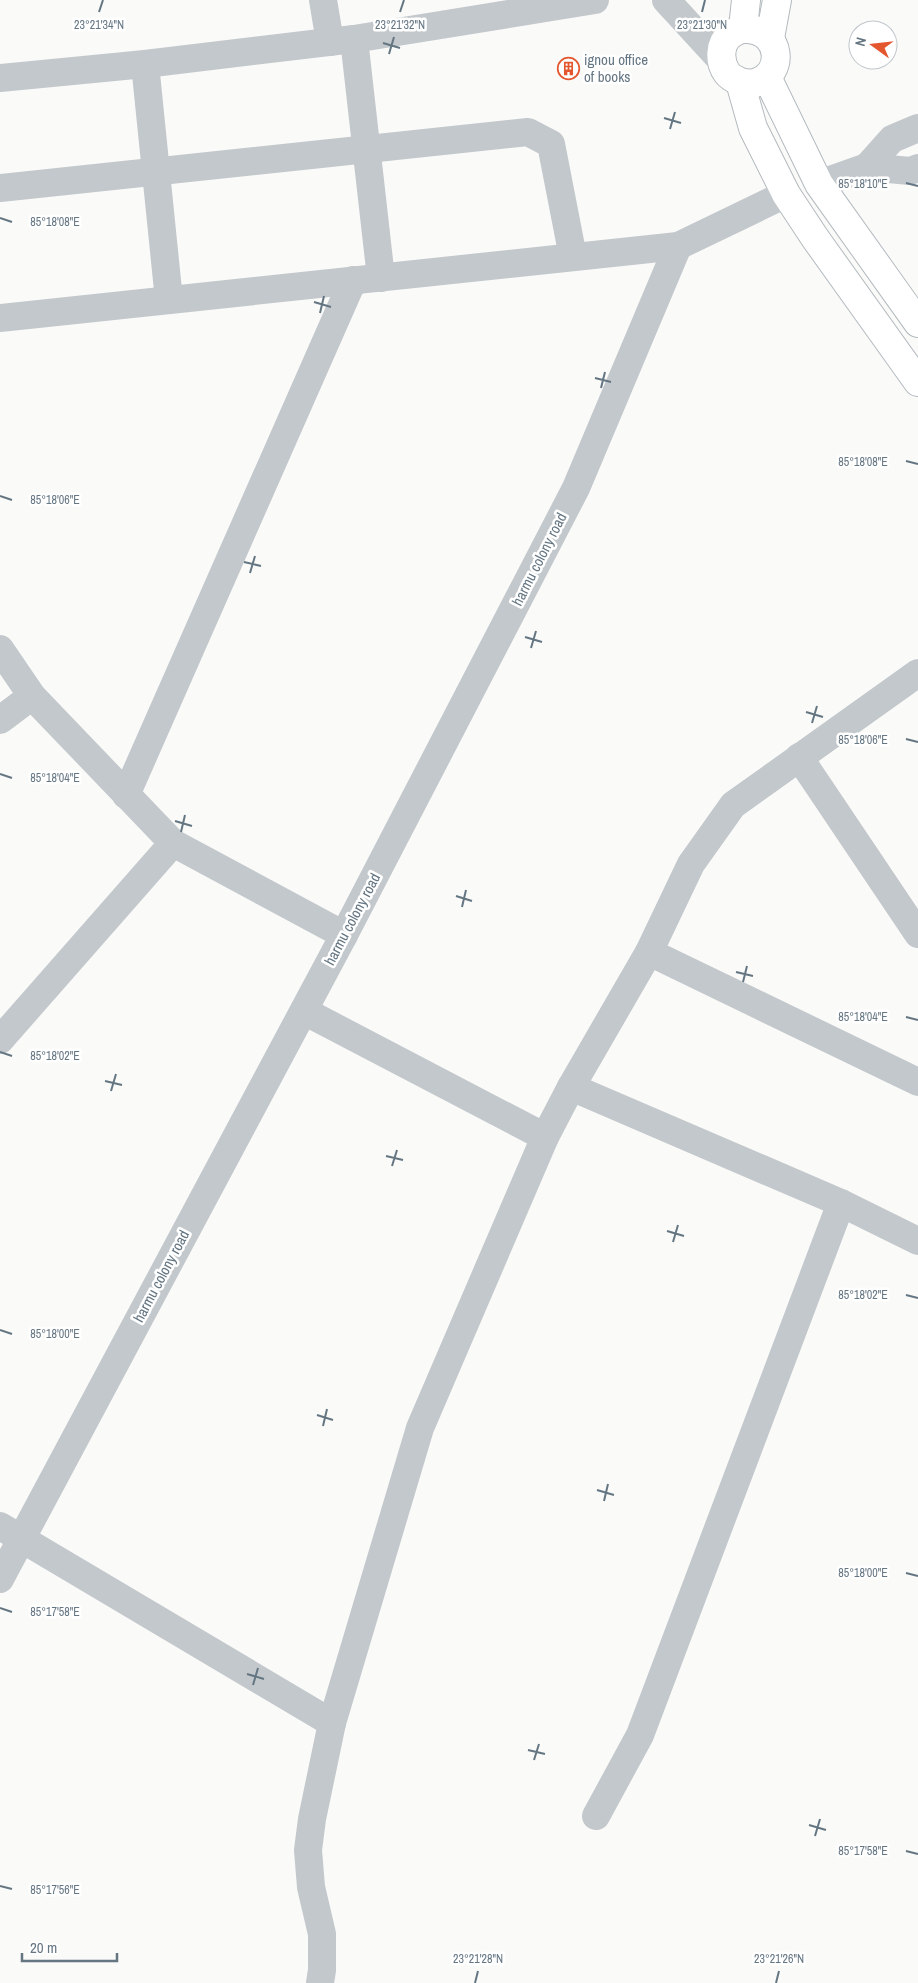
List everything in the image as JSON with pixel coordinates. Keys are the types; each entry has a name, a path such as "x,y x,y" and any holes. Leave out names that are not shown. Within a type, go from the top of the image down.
{"main road":[{"path":"743,28 746,0"},
{"path":"770,38 777,0"},
{"path":"743,28 758,29 770,38 776,50 775,65 767,77 754,83 740,82 728,74 722,61 722,47 730,35 743,28"},
{"path":"767,77 819,184 918,324"},
{"path":"740,82 753,128 786,194 918,382"}],"street":[{"path":"323,0 342,40 366,149 381,278"},
{"path":"0,78 145,64 342,40 595,0"},
{"path":"666,0 722,61"},
{"path":"145,64 169,300"},
{"path":"819,184 867,167 892,140 918,128"},
{"path":"0,188 528,132 551,144 573,257"},
{"path":"892,140 915,174"},
{"path":"867,167 915,174"},
{"path":"0,318 678,246 786,194"},
{"name":"harmu colony road","path":"0,1579 10,1532 304,1011 576,488 678,246"},
{"path":"126,795 353,280"},
{"path":"0,649 32,696 173,843 344,935"},
{"path":"320,1983 322,1934 311,1887 308,1850 312,1819 332,1724 420,1428 545,1137 649,952 691,864 733,805 918,673"},
{"path":"0,720 32,696"},
{"path":"799,757 918,934"},
{"path":"0,1040 173,843"},
{"path":"649,952 918,1082"},
{"path":"304,1011 545,1137"},
{"path":"571,1088 841,1203 918,1241"},
{"path":"596,1816 640,1735 841,1203"},
{"path":"10,1532 332,1724"}],"place":[{"name":"ignou office of books","path":"568,68"}]}
